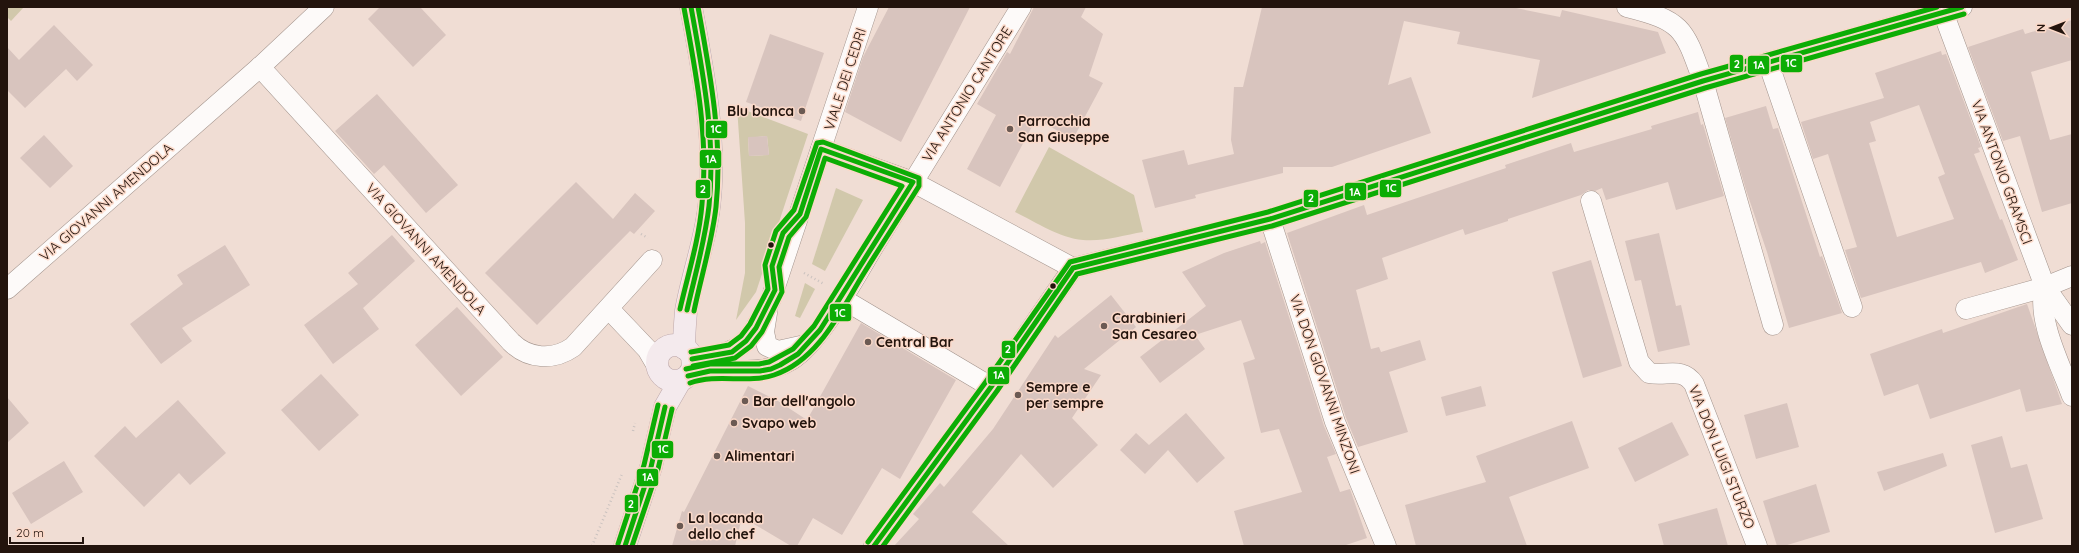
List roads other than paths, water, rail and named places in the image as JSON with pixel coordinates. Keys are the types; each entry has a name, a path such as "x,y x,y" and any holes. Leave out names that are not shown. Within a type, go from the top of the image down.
{"main road":[{"path":"625,546 651,467 665,407 671,361 686,310 708,216 710,198 709,141 705,91 691,7"}],"street":[{"name":"VIA GIOVANNI AMENDOLA","path":"7,289 260,67 324,7"},
{"name":"VIALE DEI CEDRI","path":"671,361 732,352 740,347 756,328 775,290 868,7"},
{"name":"VIA ANTONIO CANTORE","path":"810,344 842,296 1021,7"},
{"path":"1627,7 1663,17 1678,28 1689,43 1703,80 1773,325"},
{"path":"874,546 991,387 1073,268 1270,219 1703,80 1962,7"},
{"name":"VIA ANTONIO GRAMSCI","path":"1943,12 2045,287 2072,325"},
{"path":"1768,62 1852,307"},
{"name":"VIA GIOVANNI AMENDOLA","path":"260,67 439,264 511,342 523,352 537,356 547,356 569,350 577,344 652,260"},
{"path":"821,149 913,182 1073,268"},
{"name":"VIA DON LUIGI STURZO","path":"1591,201 1639,362 1649,373 1663,375 1677,372 1690,378 1694,384 1757,546"},
{"name":"VIA DON GIOVANNI MINZONI","path":"1270,219 1335,422 1386,546"},
{"path":"1966,308 2045,287 2072,276"},
{"path":"2045,287 2043,308 2046,325 2072,396"},
{"path":"775,290 764,326 764,339 767,346 778,351 810,344"},
{"path":"842,296 991,387"},
{"path":"608,309 671,361 700,372 717,370 765,370 793,359 810,344"}],"place":[{"name":"Blu banca","path":"802,111"},
{"name":"Parrocchia San Giuseppe","path":"1010,129"},
{"name":"Carabinieri San Cesareo","path":"1104,326"},
{"name":"Central Bar","path":"868,342"},
{"name":"Sempre e per sempre","path":"1018,395"},
{"name":"Bar dell'angolo","path":"745,401"},
{"name":"Svapo web","path":"734,423"},
{"name":"Alimentari","path":"717,456"},
{"name":"La locanda dello chef","path":"680,526"}]}
